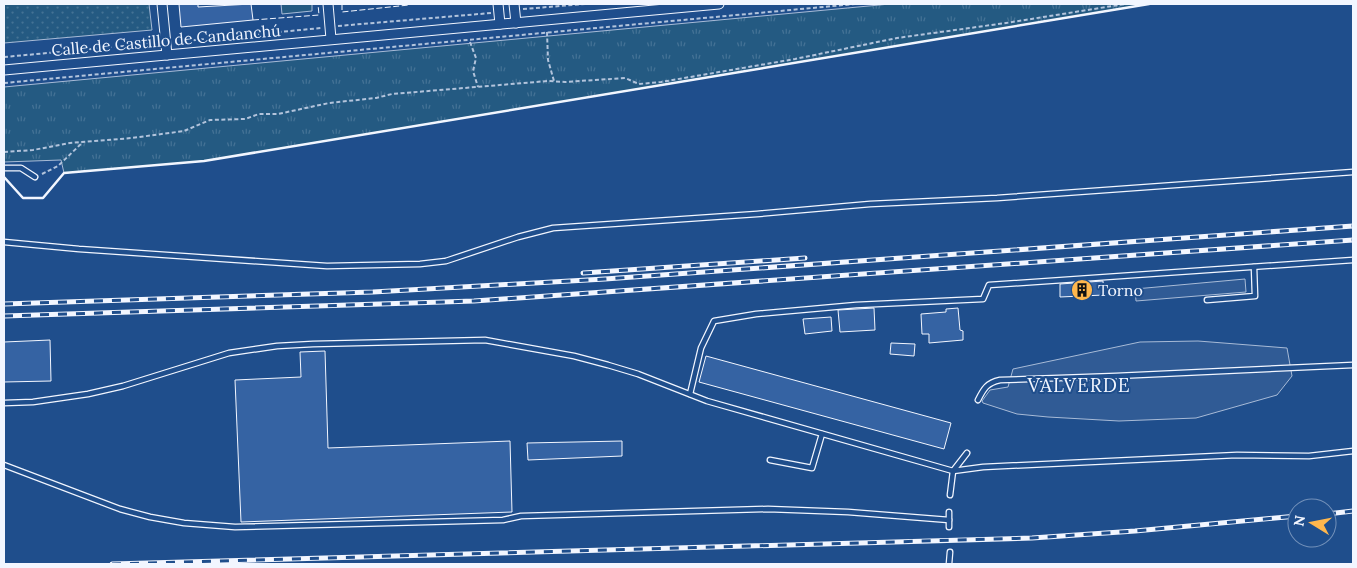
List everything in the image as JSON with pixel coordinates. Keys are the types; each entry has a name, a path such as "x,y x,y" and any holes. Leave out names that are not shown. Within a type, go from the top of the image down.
{"street":[{"path":"162,4 167,55"},
{"path":"328,4 331,39"},
{"path":"498,4 500,24"},
{"path":"514,4 516,23"},
{"name":"Calle de Castillo de Candanchú","path":"4,70 516,23 684,5 719,4"}],"lane":[{"path":"4,168 21,168 35,177"},
{"path":"4,242 327,266 420,264 446,261 518,237 553,228 1353,172"},
{"path":"690,394 701,348 714,322 756,314 838,306 983,298 989,285 1353,260"},
{"path":"1207,300 1255,296 1254,267"},
{"path":"4,403 62,399 88,394 122,386 229,353 278,346 485,340 574,356 638,374 708,401 952,470 1237,455 1309,456 1353,451"},
{"path":"978,400 985,387 992,382 1000,380 1353,365"},
{"path":"770,460 812,468 822,434"},
{"path":"950,494 952,470 967,453"},
{"path":"4,465 120,508 150,517 184,523 235,527 503,520 521,516 768,509 848,512 949,520"},
{"path":"949,512 949,527"},
{"path":"949,564 950,552"}],"path":[{"path":"524,9 585,4"},
{"path":"4,83 855,4"},
{"path":"4,152 184,131 210,120 245,118 259,114 278,114 329,103 376,98 392,94 625,78 639,84 661,82 795,59 897,38 1125,4"},
{"path":"340,26 490,12"},
{"path":"184,41 322,28"},
{"path":"547,32 548,60 554,82"},
{"path":"470,42 476,58 473,71 478,87"},
{"path":"4,57 158,43"},
{"path":"35,177 58,166 83,142"}],"green space":[{"path":"4,4 149,4 152,30 4,43"},
{"path":"281,4 312,4 312,11 282,14"},
{"path":"890,4 1149,4 204,161 64,173 61,160 4,162 4,87"}],"shaded area":[{"path":"1245,279 1246,292 1136,301 1135,289"},
{"path":"1198,341 1287,348 1292,376 1277,395 1196,418 1119,421 1048,417 1017,414 983,403 982,401 990,390 1008,387 1013,369 1140,342"}],"building":[{"path":"179,4 198,4 198,7 251,4 253,20 181,27"},
{"name":"Torno","path":"1103,281 1104,295 1060,297 1060,284"},
{"path":"874,308 875,330 840,332 838,310"},
{"path":"958,308 963,340 929,343 929,334 922,334 921,314 946,312 946,309"},
{"path":"831,317 832,331 805,334 803,319"},
{"path":"50,340 51,381 4,382 4,342"},
{"path":"891,343 915,344 914,356 890,354"},
{"path":"325,351 328,448 510,441 512,512 241,522 235,380 301,377 300,352"},
{"path":"706,356 951,423 944,449 699,382"},
{"path":"622,441 622,456 528,460 527,443"}],"railway":[{"path":"4,304 373,292 605,279 1353,226"},
{"path":"4,316 474,301 1353,240"},
{"path":"583,273 805,258"},
{"path":"1337,513 1353,511"},
{"path":"112,564 1032,538 1135,531 1287,517"}],"fence":[{"path":"253,20 319,15 318,4"},
{"path":"342,4 342,12 409,5"}],"wall":[{"path":"4,177 23,198 43,198 64,173 204,161 1149,4"}],"place":[{"name":"Torno","path":"1082,290"}],"district":[{"name":"VALVERDE","path":"1079,385"}]}
